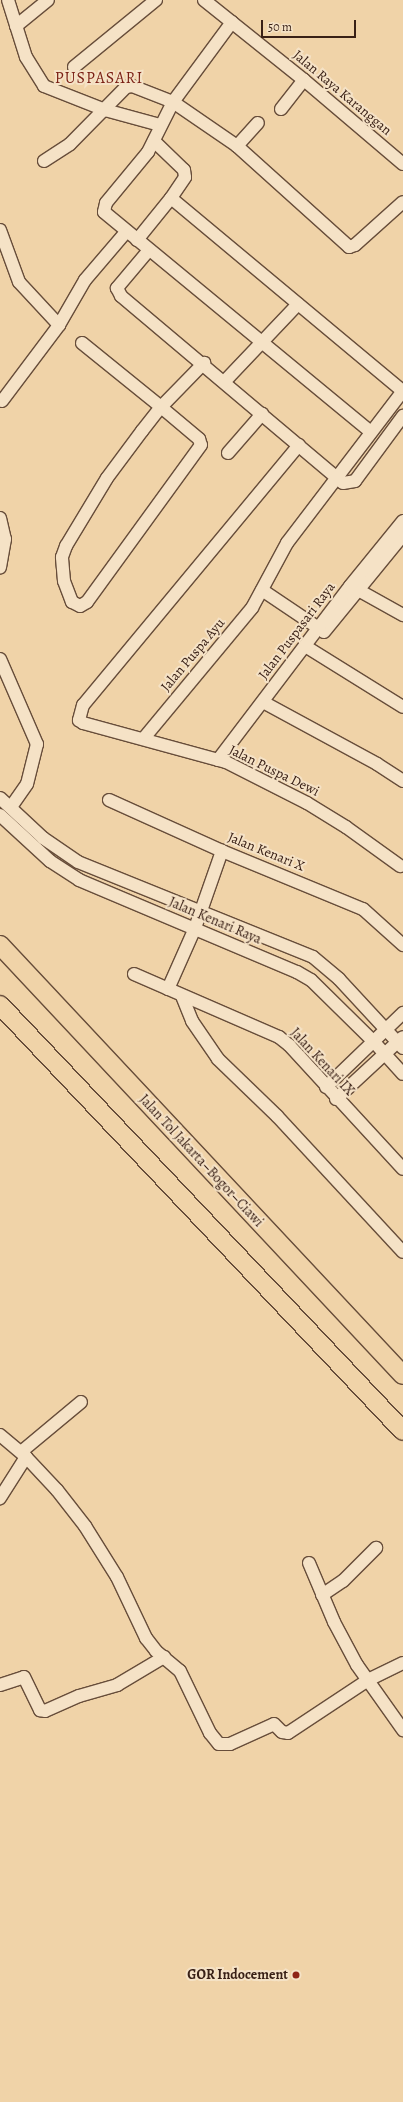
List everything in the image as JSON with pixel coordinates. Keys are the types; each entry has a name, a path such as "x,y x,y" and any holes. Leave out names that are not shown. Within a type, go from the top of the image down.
{"highway":[{"name":"Jalan Tol Jakarta–Bogor–Ciawi","path":"0,945 403,1375"},
{"path":"0,1005 403,1430"}],"street":[{"path":"8,0 26,57 44,86 105,110 160,125"},
{"path":"16,26 48,0"},
{"path":"74,67 156,0"},
{"name":"Jalan Raya Karanggan","path":"204,0 304,80 403,164"},
{"path":"232,22 173,102 160,125 154,141 137,168 104,206 106,214 371,432"},
{"path":"281,109 304,80"},
{"path":"44,162 70,144 128,86 173,102 237,146 349,246 354,246 403,202"},
{"path":"237,146 258,123"},
{"path":"137,240 184,182 185,174 154,141"},
{"path":"172,198 403,391"},
{"path":"0,230 19,282 60,325"},
{"path":"2,401 60,325 85,280 126,232"},
{"path":"149,250 117,288 118,292 204,363 336,478 346,484 355,481 403,416"},
{"path":"224,381 298,304"},
{"path":"82,343 161,406 199,439 201,447 87,602 82,606 74,604 67,592 61,569 62,557 66,546 107,478 161,406 204,363"},
{"name":"Jalan Puspa Ayu","path":"144,738 252,608 287,543 403,391"},
{"path":"228,453 262,414"},
{"name":"Jalan Puspa Dewi","path":"299,445 83,706 79,716 83,723 144,738 222,761 307,803 346,827 400,866"},
{"path":"0,518 5,539 0,568"},
{"name":"Jalan Puspasari Raya","path":"222,761 354,588 403,521"},
{"name":"Jalan Puspasari Raya","path":"354,588 403,535"},
{"path":"354,588 403,615"},
{"path":"262,590 321,630"},
{"path":"310,645 403,699"},
{"path":"310,645 403,708"},
{"path":"0,659 37,744 27,784 11,807"},
{"path":"266,704 377,764 403,781"},
{"name":"Jalan Kenari Raya","path":"0,798 57,849 78,862 202,911 318,960 340,979 386,1029 401,1042"},
{"name":"Jalan Kenari X","path":"109,800 222,850 363,908 403,945"},
{"name":"Jalan Kenari Raya","path":"0,815 33,847 65,872 297,972 311,980 374,1042 403,1074"},
{"path":"168,989 202,911 222,850"},
{"name":"Jalan Kenari IX","path":"134,974 182,996 254,1024 279,1037 289,1045 336,1099 403,1170"},
{"path":"182,996 192,1021 218,1059 277,1116 403,1252"},
{"path":"326,1087 403,1014"},
{"path":"336,1099 385,1054 401,1042"},
{"path":"0,1498 24,1455 82,1402"},
{"path":"0,1435 24,1455 58,1490 85,1526 117,1577 146,1638 180,1671 210,1733 222,1745 230,1744 274,1724 282,1732 288,1733 368,1680 403,1663"},
{"path":"322,1595 343,1581 376,1548"},
{"path":"309,1562 322,1595 344,1640 368,1680 403,1730"},
{"path":"0,1685 24,1677 37,1705 45,1711 79,1696 117,1685 164,1657"}],"place":[{"name":"GOR Indocement","path":"296,1975"}],"district":[{"name":"PUSPASARI","path":"99,78"}]}
